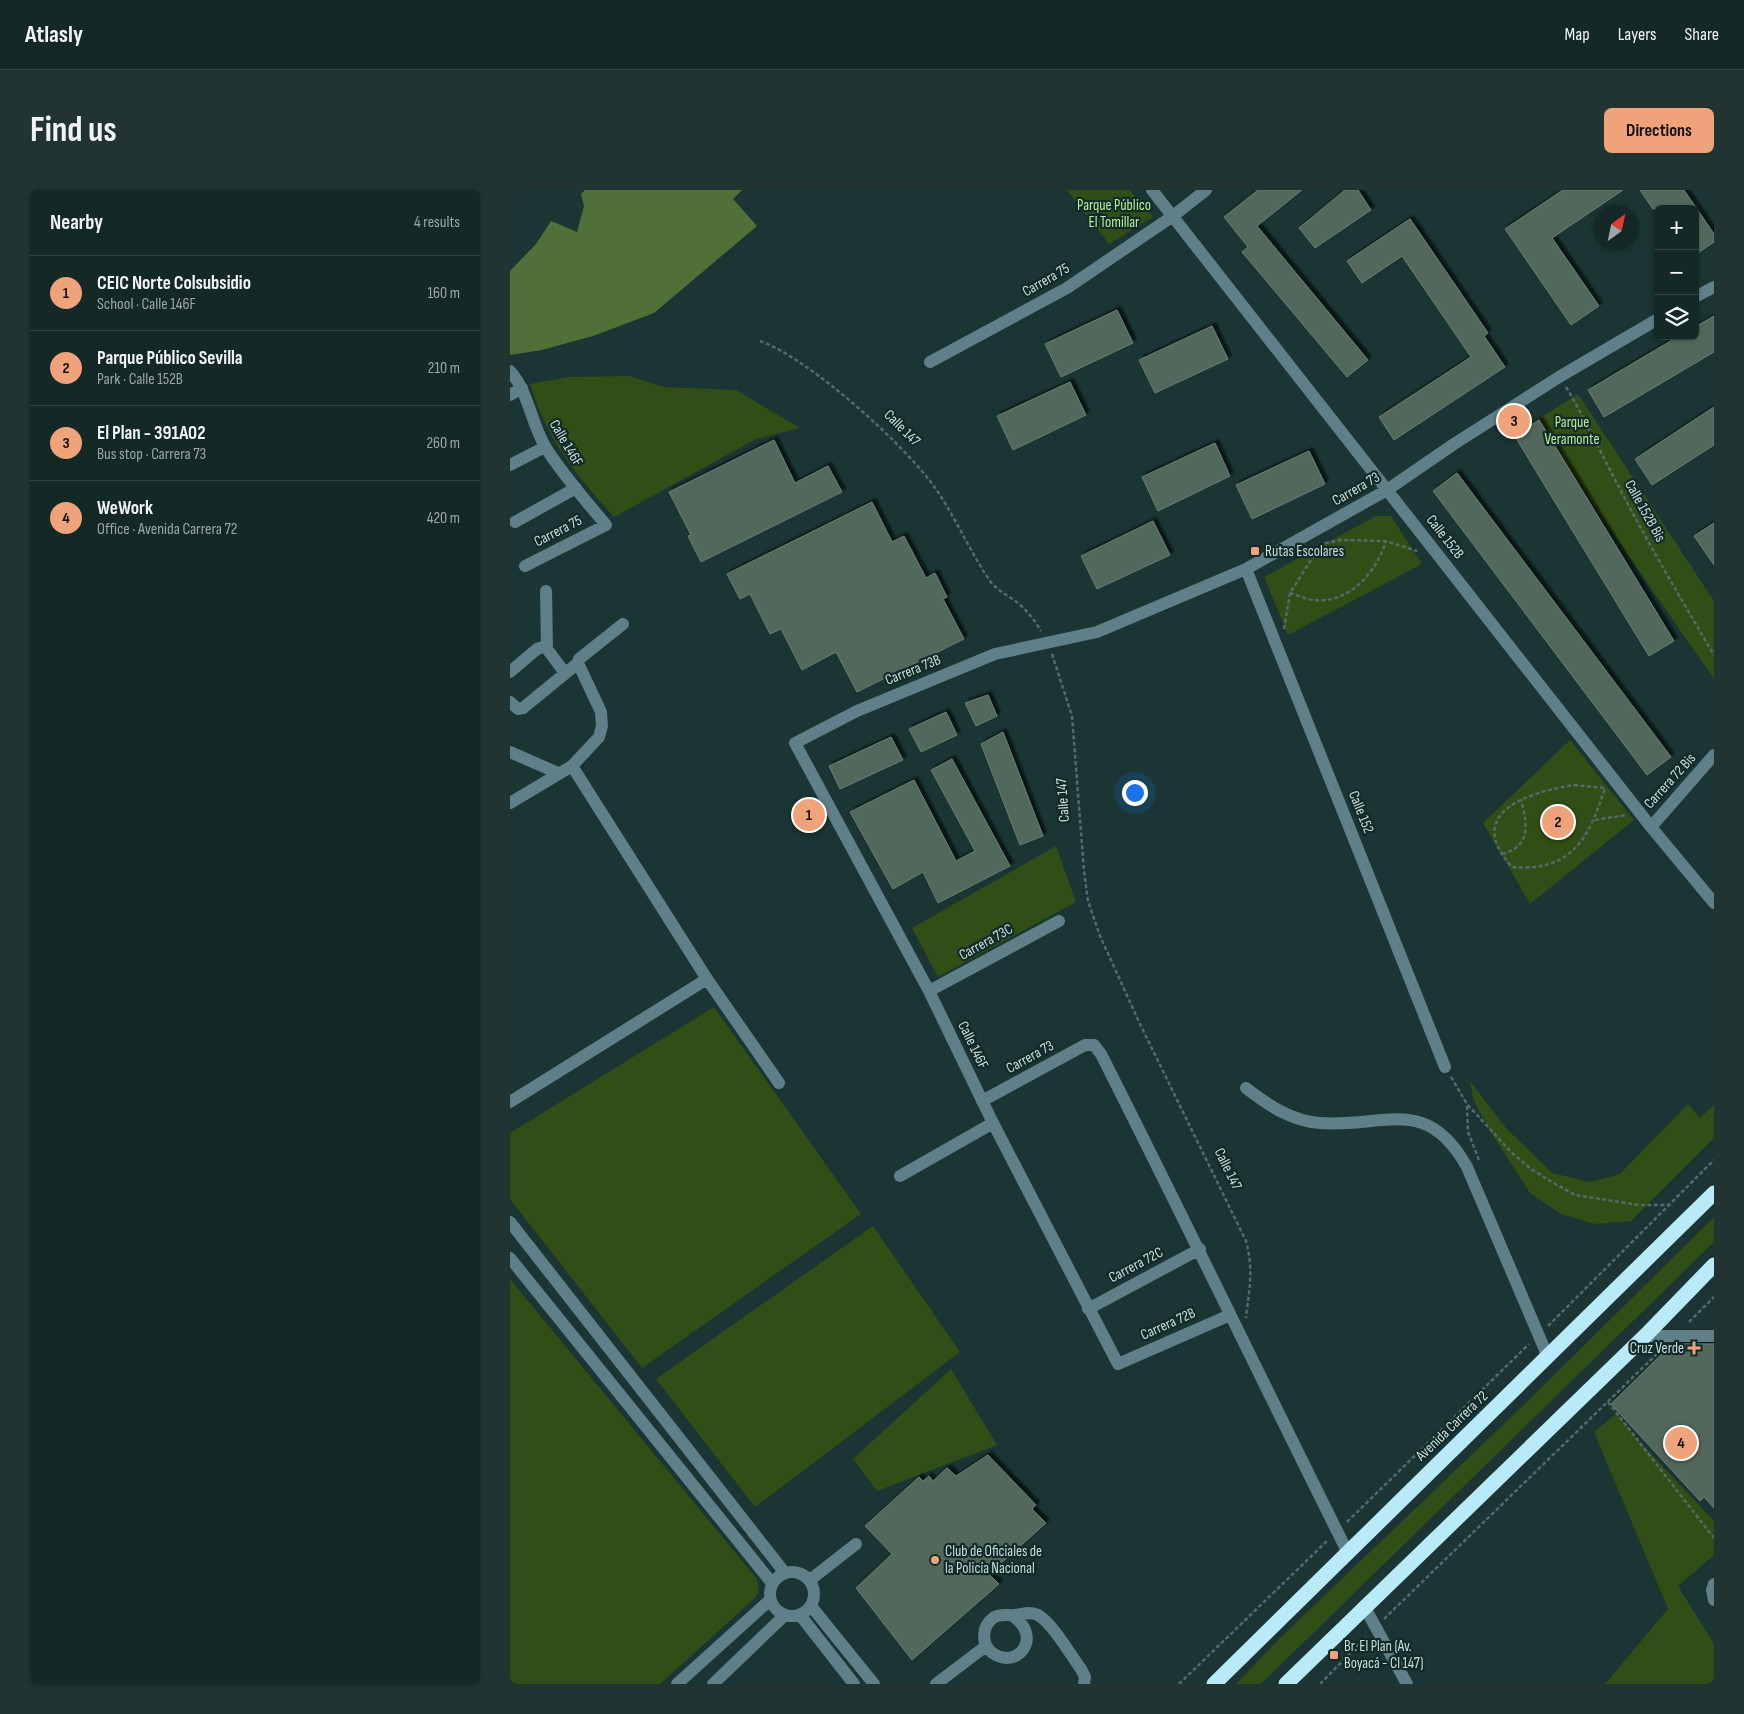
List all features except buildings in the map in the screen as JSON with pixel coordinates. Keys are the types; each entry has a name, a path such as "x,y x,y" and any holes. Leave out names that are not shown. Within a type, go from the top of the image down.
{"highway":[{"name":"Avenida Carrera 72","path":"1214,1684 1714,1193"},
{"path":"1286,1684 1364,1606 1644,1336 1714,1265"}],"street":[{"name":"Calle 152B","path":"1152,190 1639,812 1714,903"},
{"name":"Carrera 75","path":"930,362 1068,288 1172,216 1206,190"},
{"path":"1699,295 1714,286"},
{"name":"Carrera 73","path":"1048,642 1098,632 1246,568 1387,490 1559,376 1654,321"},
{"name":"Calle 146F","path":"510,371 522,388 545,447 606,524"},
{"path":"510,396 522,388"},
{"path":"510,465 545,447"},
{"path":"515,522 576,488"},
{"name":"Carrera 75","path":"525,566 606,524"},
{"name":"Calle 152","path":"1246,568 1446,1067"},
{"path":"546,591 547,650"},
{"path":"510,702 518,709 523,708 578,663 579,658 623,624"},
{"name":"Carrera 73B","path":"796,743 857,711 995,654 1048,642"},
{"path":"510,672 537,649 543,648 547,650 565,673"},
{"path":"510,803 572,766 600,737 602,726 601,712 578,663"},
{"name":"Calle 146F","path":"796,743 929,992 982,1102 1118,1364"},
{"path":"510,752 558,773"},
{"name":"Carrera 72 Bis","path":"1651,827 1714,756"},
{"path":"572,766 707,979 779,1083"},
{"name":"Carrera 73C","path":"929,992 1058,921"},
{"path":"510,1102 707,979"},
{"name":"Carrera 73","path":"982,1102 1085,1045 1094,1046 1101,1054 1200,1249"},
{"path":"1246,1088 1272,1108 1318,1123 1343,1124 1399,1118 1425,1124 1441,1133 1455,1146 1467,1167 1548,1357"},
{"path":"900,1176 993,1123"},
{"path":"510,1222 785,1573"},
{"path":"1200,1249 1245,1347 1348,1553"},
{"name":"Carrera 72C","path":"1088,1309 1200,1249"},
{"path":"510,1258 772,1583"},
{"path":"521,1272 538,1260"},
{"name":"Carrera 72B","path":"1118,1364 1230,1314"},
{"path":"1644,1336 1677,1334 1714,1336"},
{"path":"622,1398 637,1386"},
{"path":"810,1580 856,1544"},
{"path":"677,1684 770,1600 772,1583 785,1573 798,1572 810,1580 814,1593 811,1606 800,1615 785,1615 779,1612 770,1600"},
{"path":"811,1606 874,1684"},
{"path":"1364,1606 1406,1684"},
{"path":"1013,1616 1022,1622 1027,1632 1026,1644 1020,1653 1011,1658 1001,1658 992,1653 986,1646 984,1636 990,1622 1003,1614 1013,1616 1036,1614 1044,1620 1081,1669 1085,1677 1084,1684"},
{"path":"713,1684 785,1615"},
{"path":"800,1615 854,1684"},
{"path":"936,1684 986,1646"}],"path":[{"name":"Calle 147","path":"760,341 776,347 819,376 874,423 916,465 938,491 991,582 1025,609 1048,642 1072,716 1088,901 1100,936 1140,1024 1246,1242 1252,1260 1252,1276 1245,1347"},
{"name":"Calle 152B Bis","path":"1559,376 1714,655"},
{"path":"1277,646 1284,630 1290,593 1318,549 1326,543 1341,540 1386,541 1403,548 1437,554"},
{"path":"1290,593 1312,600 1330,600 1348,594 1379,561 1386,541"},
{"path":"1574,785 1605,788 1595,820 1584,841 1561,859 1533,869 1512,867 1501,855 1495,840 1496,826 1504,810 1521,799 1541,790 1574,785"},
{"path":"1501,855 1513,851 1520,845 1526,831 1521,799"},
{"path":"1595,820 1639,812"},
{"path":"1446,1067 1467,1104 1511,1152 1545,1178 1575,1195 1639,1204 1669,1205"},
{"path":"1179,1684 1338,1532 1714,1160"},
{"path":"1320,1684 1714,1297"},
{"path":"1608,1402 1714,1538"}],"green space":[{"path":"585,190 742,190 733,199 757,226 654,313 593,336 542,350 510,355 510,271 536,244 551,221 577,232 584,206 581,194"},
{"name":"Parque Público El Tomillar","path":"1067,190 1130,190 1153,217 1109,244"},
{"path":"629,376 664,387 736,390 800,428 756,439 614,517 564,456 545,423 530,384 570,377"},
{"name":"Parque Veramonte","path":"1578,394 1714,601 1714,679 1535,421"},
{"path":"1376,516 1391,516 1422,564 1288,635 1264,577"},
{"path":"1570,740 1634,820 1530,904 1483,823"},
{"path":"1056,846 1076,902 938,977 912,928"},
{"path":"714,1007 861,1214 642,1368 510,1199 510,1133"},
{"path":"1470,1081 1506,1128 1552,1173 1590,1182 1620,1174 1688,1104 1700,1118 1714,1105 1714,1138 1631,1221 1595,1224 1561,1214 1530,1193 1492,1134 1473,1099"},
{"path":"1714,1217 1714,1242 1261,1684 1236,1684 1279,1639 1532,1397"},
{"path":"873,1226 960,1352 755,1507 656,1379"},
{"path":"510,1279 757,1579 759,1590 755,1598 660,1684 510,1684"},
{"path":"951,1369 997,1445 877,1491 853,1459"},
{"path":"1617,1413 1637,1439 1714,1521 1714,1555 1678,1586 1714,1644 1714,1684 1605,1684 1668,1609 1594,1432"}],"place":[{"name":"El Plan - 391A02","path":"1514,421"},
{"name":"Rutas Escolares","path":"1255,551"},
{"name":"CEIC Norte Colsubsidio","path":"809,815"},
{"name":"Parque Público Sevilla","path":"1558,822"},
{"name":"Cruz Verde","path":"1694,1348"},
{"name":"WeWork","path":"1681,1443"},
{"name":"Club de Oficiales de la Policía Nacional","path":"935,1560"},
{"name":"Br. El Plan (Av. Boyacá - Cl 147)","path":"1334,1655"}]}
